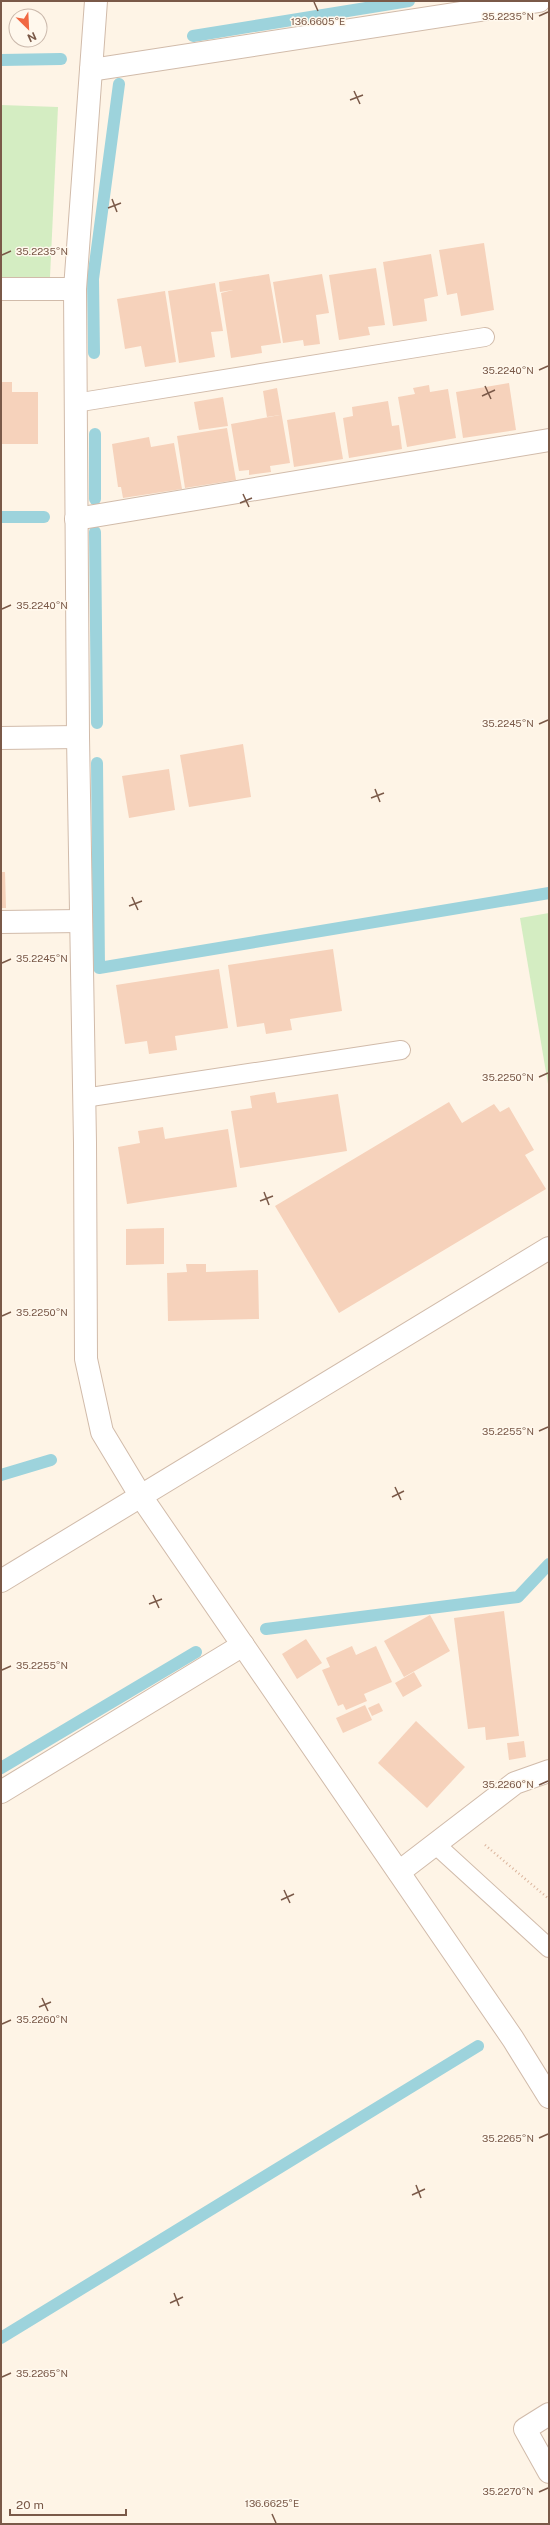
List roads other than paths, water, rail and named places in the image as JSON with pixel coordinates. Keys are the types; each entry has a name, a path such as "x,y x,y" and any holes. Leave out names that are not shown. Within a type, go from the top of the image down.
{"street":[{"path":"96,1 75,289 78,738 84,1098 86,1359 102,1432 140,1496 513,2039 549,2097"},
{"path":"91,70 539,1"},
{"path":"1,289 75,289"},
{"path":"76,519 549,440"},
{"path":"1,738 78,738"},
{"path":"1,922 81,921"},
{"path":"1,1581 549,1248"},
{"path":"1,1792 242,1645"},
{"path":"399,1872 515,1783 549,1771"},
{"path":"549,2414 525,2429 549,2472"}],"lane":[{"path":"75,403 485,337"},
{"path":"84,1098 401,1050"},
{"path":"435,1844 549,1948"}],"waterway":[{"path":"193,36 409,1"},
{"path":"1,60 61,59"},
{"path":"94,353 93,279 119,84"},
{"path":"95,434 95,499"},
{"path":"1,517 44,517"},
{"path":"95,532 97,723"},
{"path":"97,763 99,968 549,893"},
{"path":"1,1475 51,1460"},
{"path":"266,1629 518,1597 549,1564"},
{"path":"1,1768 196,1652"},
{"path":"1,2338 478,2046"}]}
